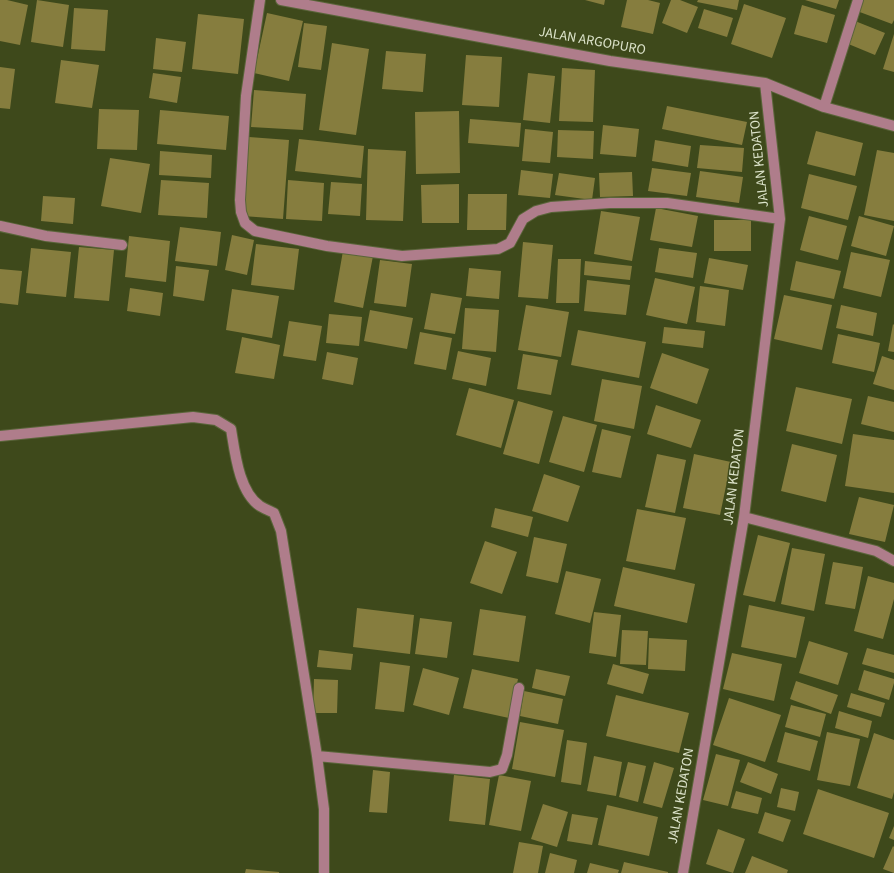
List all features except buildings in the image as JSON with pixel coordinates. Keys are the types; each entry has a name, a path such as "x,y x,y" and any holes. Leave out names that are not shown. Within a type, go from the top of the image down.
{"street":[{"path":"260,0 246,96 240,200 242,218 245,223 255,231 328,246 402,256 498,249 510,243 523,219 536,211 552,207 610,203 667,203 780,219"},
{"name":"JALAN ARGOPURO","path":"281,0 610,61 765,83 824,107 894,126"},
{"path":"824,107 858,0"},
{"name":"JALAN KEDATON","path":"683,873 744,517 780,219 765,83"},
{"path":"0,226 46,236 122,245"},
{"path":"0,436 193,417 216,420 231,429 236,457 245,489 260,506 274,513 281,531 324,809 324,873"},
{"path":"744,517 876,551 894,561"},
{"path":"317,756 490,772 502,769 507,755 519,688"}]}
